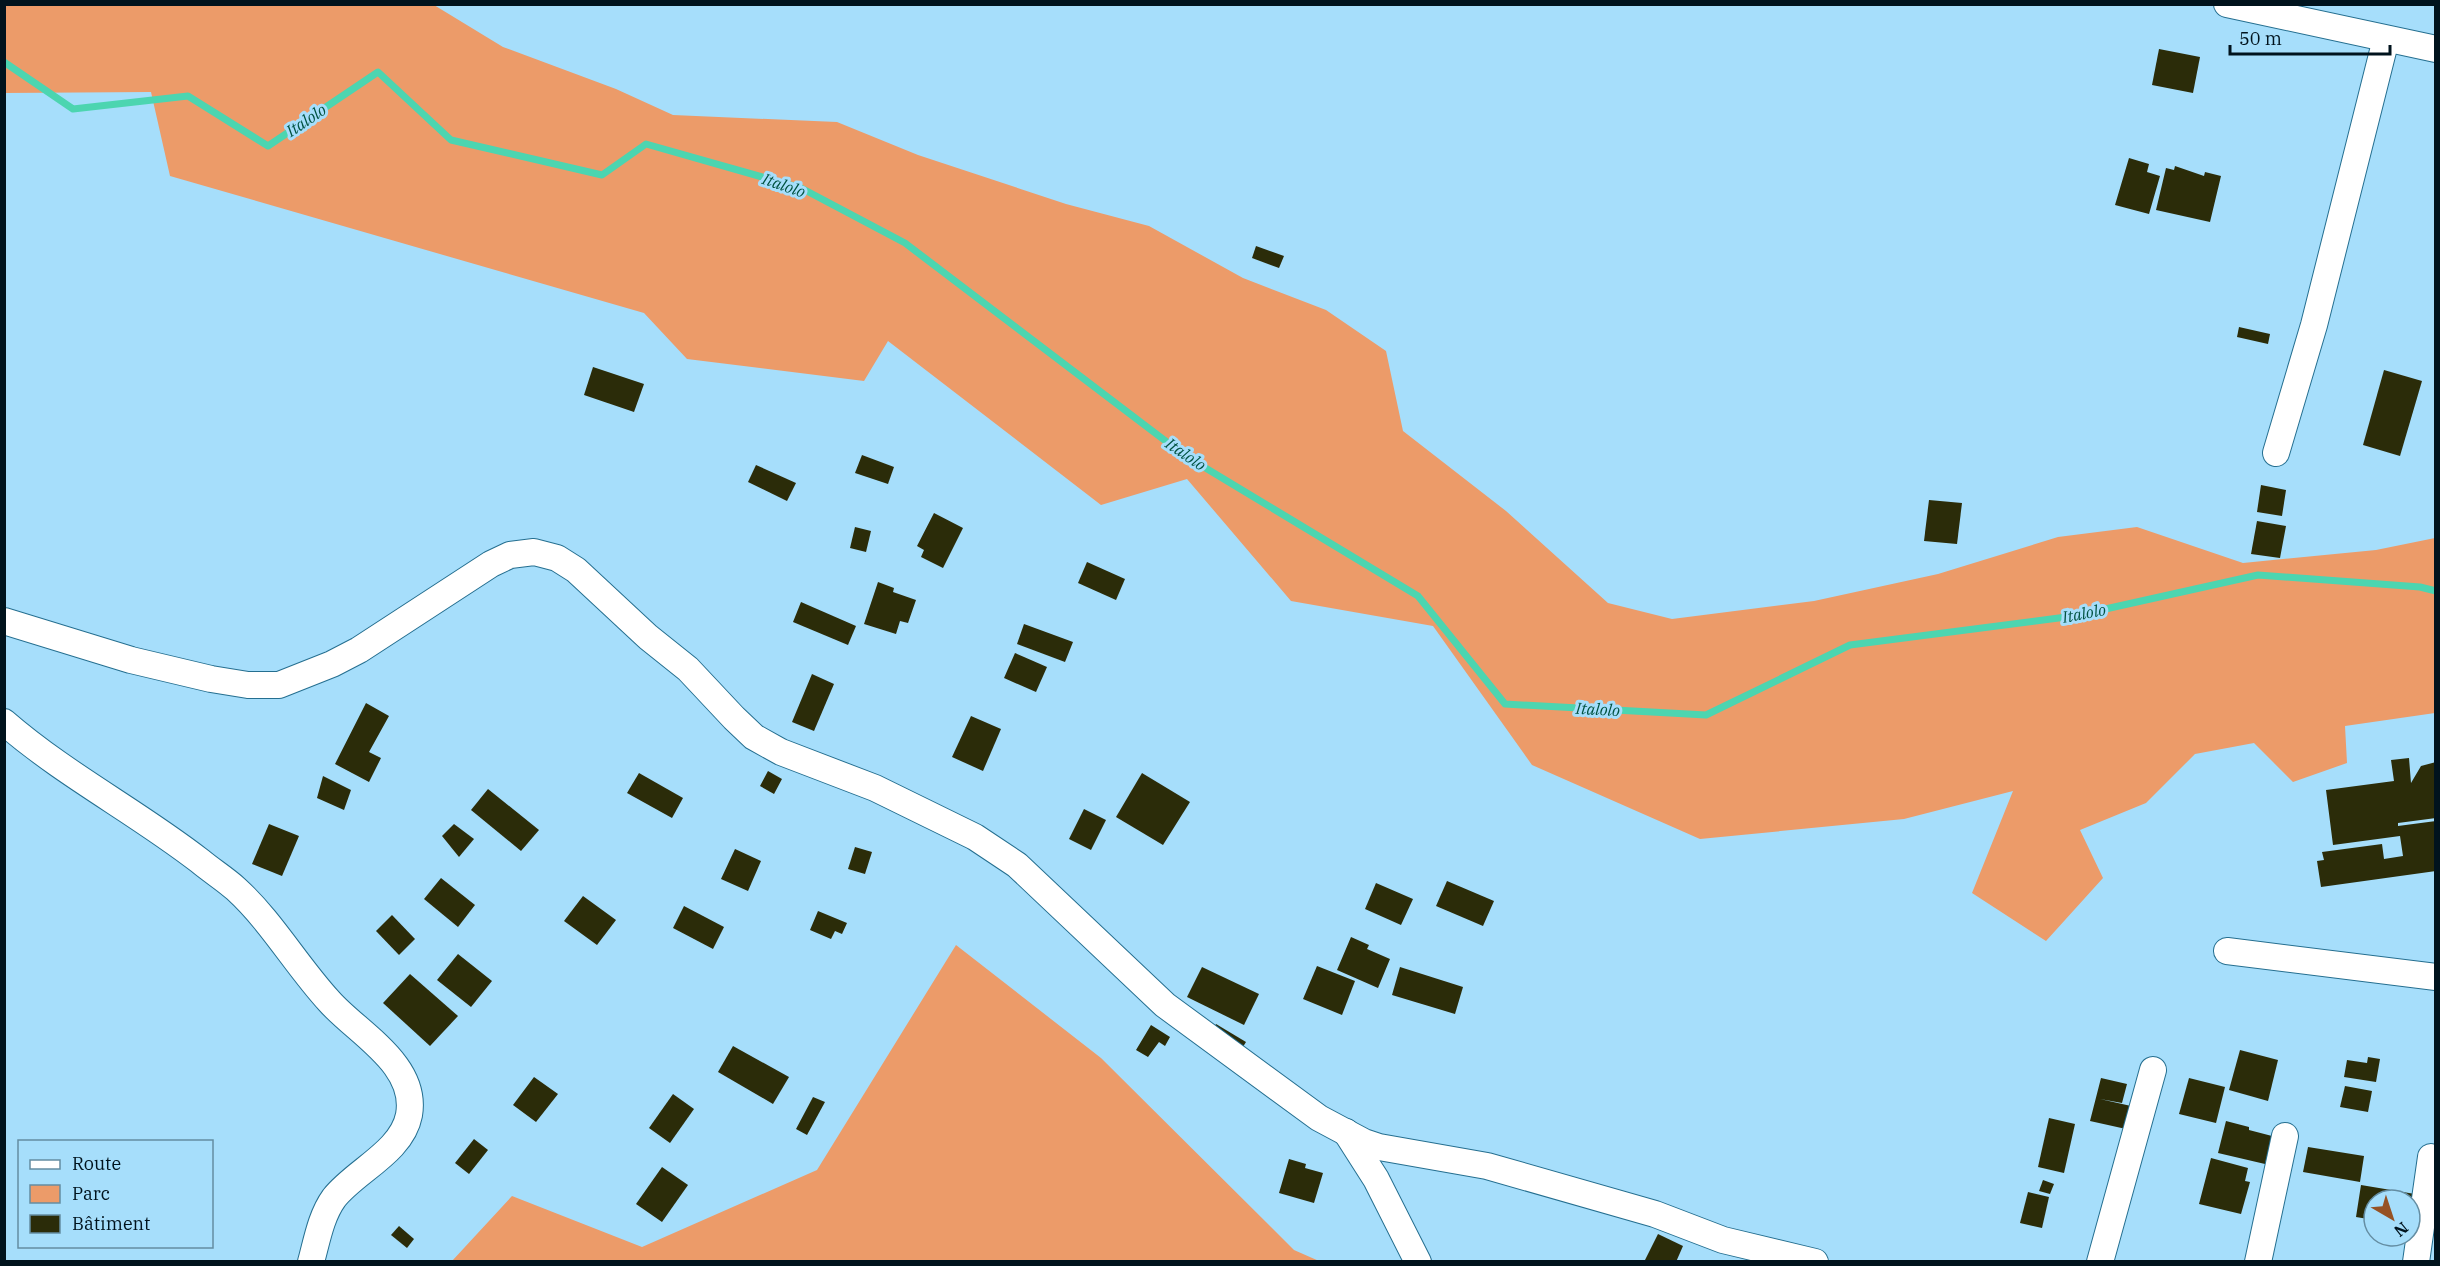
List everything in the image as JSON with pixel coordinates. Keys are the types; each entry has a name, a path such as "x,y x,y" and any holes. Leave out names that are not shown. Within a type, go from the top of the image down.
{"street":[{"path":"2227,4 2436,49"},
{"path":"2276,453 2314,325 2386,39"},
{"path":"4,621 131,660 211,679 248,686 279,685 323,669 359,650 475,572 501,559 510,555 534,552 557,558 576,570 648,637 688,669 754,737 781,752 874,788 993,848 1017,865 1165,1005 1319,1118 1379,1147 1486,1166 1655,1214 1723,1240 1815,1262"},
{"path":"4,722 34,748 162,832 236,889 272,929 329,1002 386,1055 404,1079 410,1101 409,1117 393,1146 334,1198 323,1219 311,1262"},
{"path":"2227,951 2436,977"},
{"path":"2100,1262 2153,1070"},
{"path":"1346,1132 1376,1179 1418,1262"},
{"path":"2258,1262 2285,1136"},
{"path":"2416,1262 2431,1156"}],"green space":[{"path":"4,5 434,5 503,47 616,89 673,115 837,122 918,155 1066,204 1149,226 1243,278 1326,310 1386,351 1403,431 1506,511 1608,603 1672,619 1814,601 1938,574 2058,537 2137,527 2243,563 2376,550 2435,538 2435,713 2345,726 2347,763 2293,782 2254,743 2195,754 2146,803 2080,830 2103,878 2046,941 1972,893 2013,791 1904,819 1700,839 1532,765 1433,626 1291,601 1187,479 1101,505 888,341 864,381 687,359 644,313 170,176 151,92 5,93"},
{"path":"956,945 1101,1058 1294,1250 1319,1261 452,1261 512,1196 642,1247 817,1170"}],"building":[{"path":"2159,49 2200,57 2193,93 2152,85"},
{"path":"2129,158 2149,164 2147,172 2160,176 2149,214 2115,205"},
{"path":"2175,166 2204,176 2205,172 2221,176 2210,222 2156,210 2166,168 2174,170"},
{"path":"1256,246 1284,256 1279,268 1252,258"},
{"path":"2239,327 2270,334 2268,344 2237,337"},
{"path":"593,367 644,384 634,412 584,395"},
{"path":"2384,370 2422,381 2400,456 2363,445"},
{"path":"862,455 894,467 888,484 855,473"},
{"path":"756,465 796,483 787,501 748,482"},
{"path":"2261,485 2286,490 2282,516 2257,512"},
{"path":"1929,500 1962,503 1957,544 1924,541"},
{"path":"934,513 963,528 943,568 921,557 924,550 917,546"},
{"path":"2257,521 2286,526 2280,558 2251,554"},
{"path":"855,527 871,531 866,552 850,548"},
{"path":"1087,562 1125,579 1116,600 1078,583"},
{"path":"878,582 894,588 893,592 916,600 908,623 900,621 896,634 864,624"},
{"path":"801,602 856,626 848,645 793,622"},
{"path":"1024,624 1073,642 1065,662 1017,644"},
{"path":"1015,653 1047,667 1036,692 1004,678"},
{"path":"812,674 834,684 814,731 792,722"},
{"path":"366,703 389,716 369,752 381,758 369,782 335,764"},
{"path":"971,716 1001,729 983,771 952,757"},
{"path":"2409,758 2411,783 2421,766 2436,762 2436,818 2398,823 2398,826 2436,821 2436,871 2321,887 2317,861 2324,860 2322,852 2382,844 2384,859 2403,856 2400,836 2333,845 2326,790 2394,781 2391,760"},
{"path":"768,771 782,779 774,794 760,786"},
{"path":"639,773 683,798 672,818 627,793"},
{"path":"1142,773 1190,802 1163,845 1116,817"},
{"path":"323,776 351,790 344,810 317,798"},
{"path":"488,789 539,830 521,851 471,810"},
{"path":"1084,809 1106,820 1091,850 1069,839"},
{"path":"269,824 299,836 282,876 252,864"},
{"path":"454,824 474,839 459,857 442,836"},
{"path":"855,847 872,852 865,874 848,869"},
{"path":"735,849 761,861 748,891 721,879"},
{"path":"441,878 475,905 458,927 424,899"},
{"path":"1447,881 1494,901 1483,926 1436,906"},
{"path":"1376,883 1413,899 1401,925 1365,909"},
{"path":"583,896 616,920 597,945 564,921"},
{"path":"684,906 724,927 713,949 673,928"},
{"path":"818,911 847,923 842,934 835,931 831,939 810,930"},
{"path":"392,915 415,939 399,955 376,931"},
{"path":"1351,937 1369,945 1367,949 1390,959 1378,988 1337,970"},
{"path":"458,954 492,981 471,1007 437,980"},
{"path":"1317,966 1355,981 1342,1015 1303,999"},
{"path":"1202,967 1259,994 1244,1025 1187,997"},
{"path":"1400,967 1463,987 1455,1014 1392,995"},
{"path":"410,974 458,1016 430,1046 383,1003"},
{"path":"1216,1024 1246,1042 1241,1050 1211,1033"},
{"path":"1151,1025 1170,1037 1165,1046 1159,1042 1148,1057 1136,1050"},
{"path":"733,1046 789,1077 773,1104 718,1072"},
{"path":"2240,1050 2278,1060 2268,1101 2229,1090"},
{"path":"2368,1057 2380,1059 2376,1082 2344,1077 2347,1060 2367,1063"},
{"path":"534,1077 558,1094 536,1122 513,1105"},
{"path":"2101,1078 2127,1084 2122,1103 2100,1099 2131,1106 2126,1129 2090,1121"},
{"path":"2189,1078 2225,1087 2216,1123 2179,1114"},
{"path":"2345,1086 2372,1091 2368,1112 2340,1107"},
{"path":"673,1094 694,1109 670,1143 649,1128"},
{"path":"813,1097 825,1102 807,1135 796,1129"},
{"path":"2049,1118 2075,1124 2064,1173 2038,1167"},
{"path":"2226,1121 2272,1136 2265,1164 2218,1153"},
{"path":"474,1139 488,1150 469,1174 455,1163"},
{"path":"2308,1147 2364,1156 2360,1182 2303,1172"},
{"path":"2211,1158 2248,1168 2245,1181 2250,1182 2241,1214 2199,1204"},
{"path":"1289,1159 1306,1164 1305,1168 1323,1173 1314,1203 1279,1193"},
{"path":"662,1167 688,1185 662,1222 636,1204"},
{"path":"2043,1180 2054,1184 2050,1194 2039,1191"},
{"path":"2361,1185 2379,1188 2362,1188 2362,1218 2356,1217"},
{"path":"2028,1192 2049,1197 2042,1228 2020,1223"},
{"path":"399,1226 414,1239 407,1248 391,1235"},
{"path":"1658,1234 1683,1246 1676,1262 1644,1262"}],"waterway":[{"name":"Italolo","path":"4,62 73,109 188,96 268,146 378,72 451,140 602,175 646,144 801,188 905,243 1184,455 1418,596 1505,704 1706,715 1850,645 2074,616 2258,575 2420,587 2436,591"}]}
